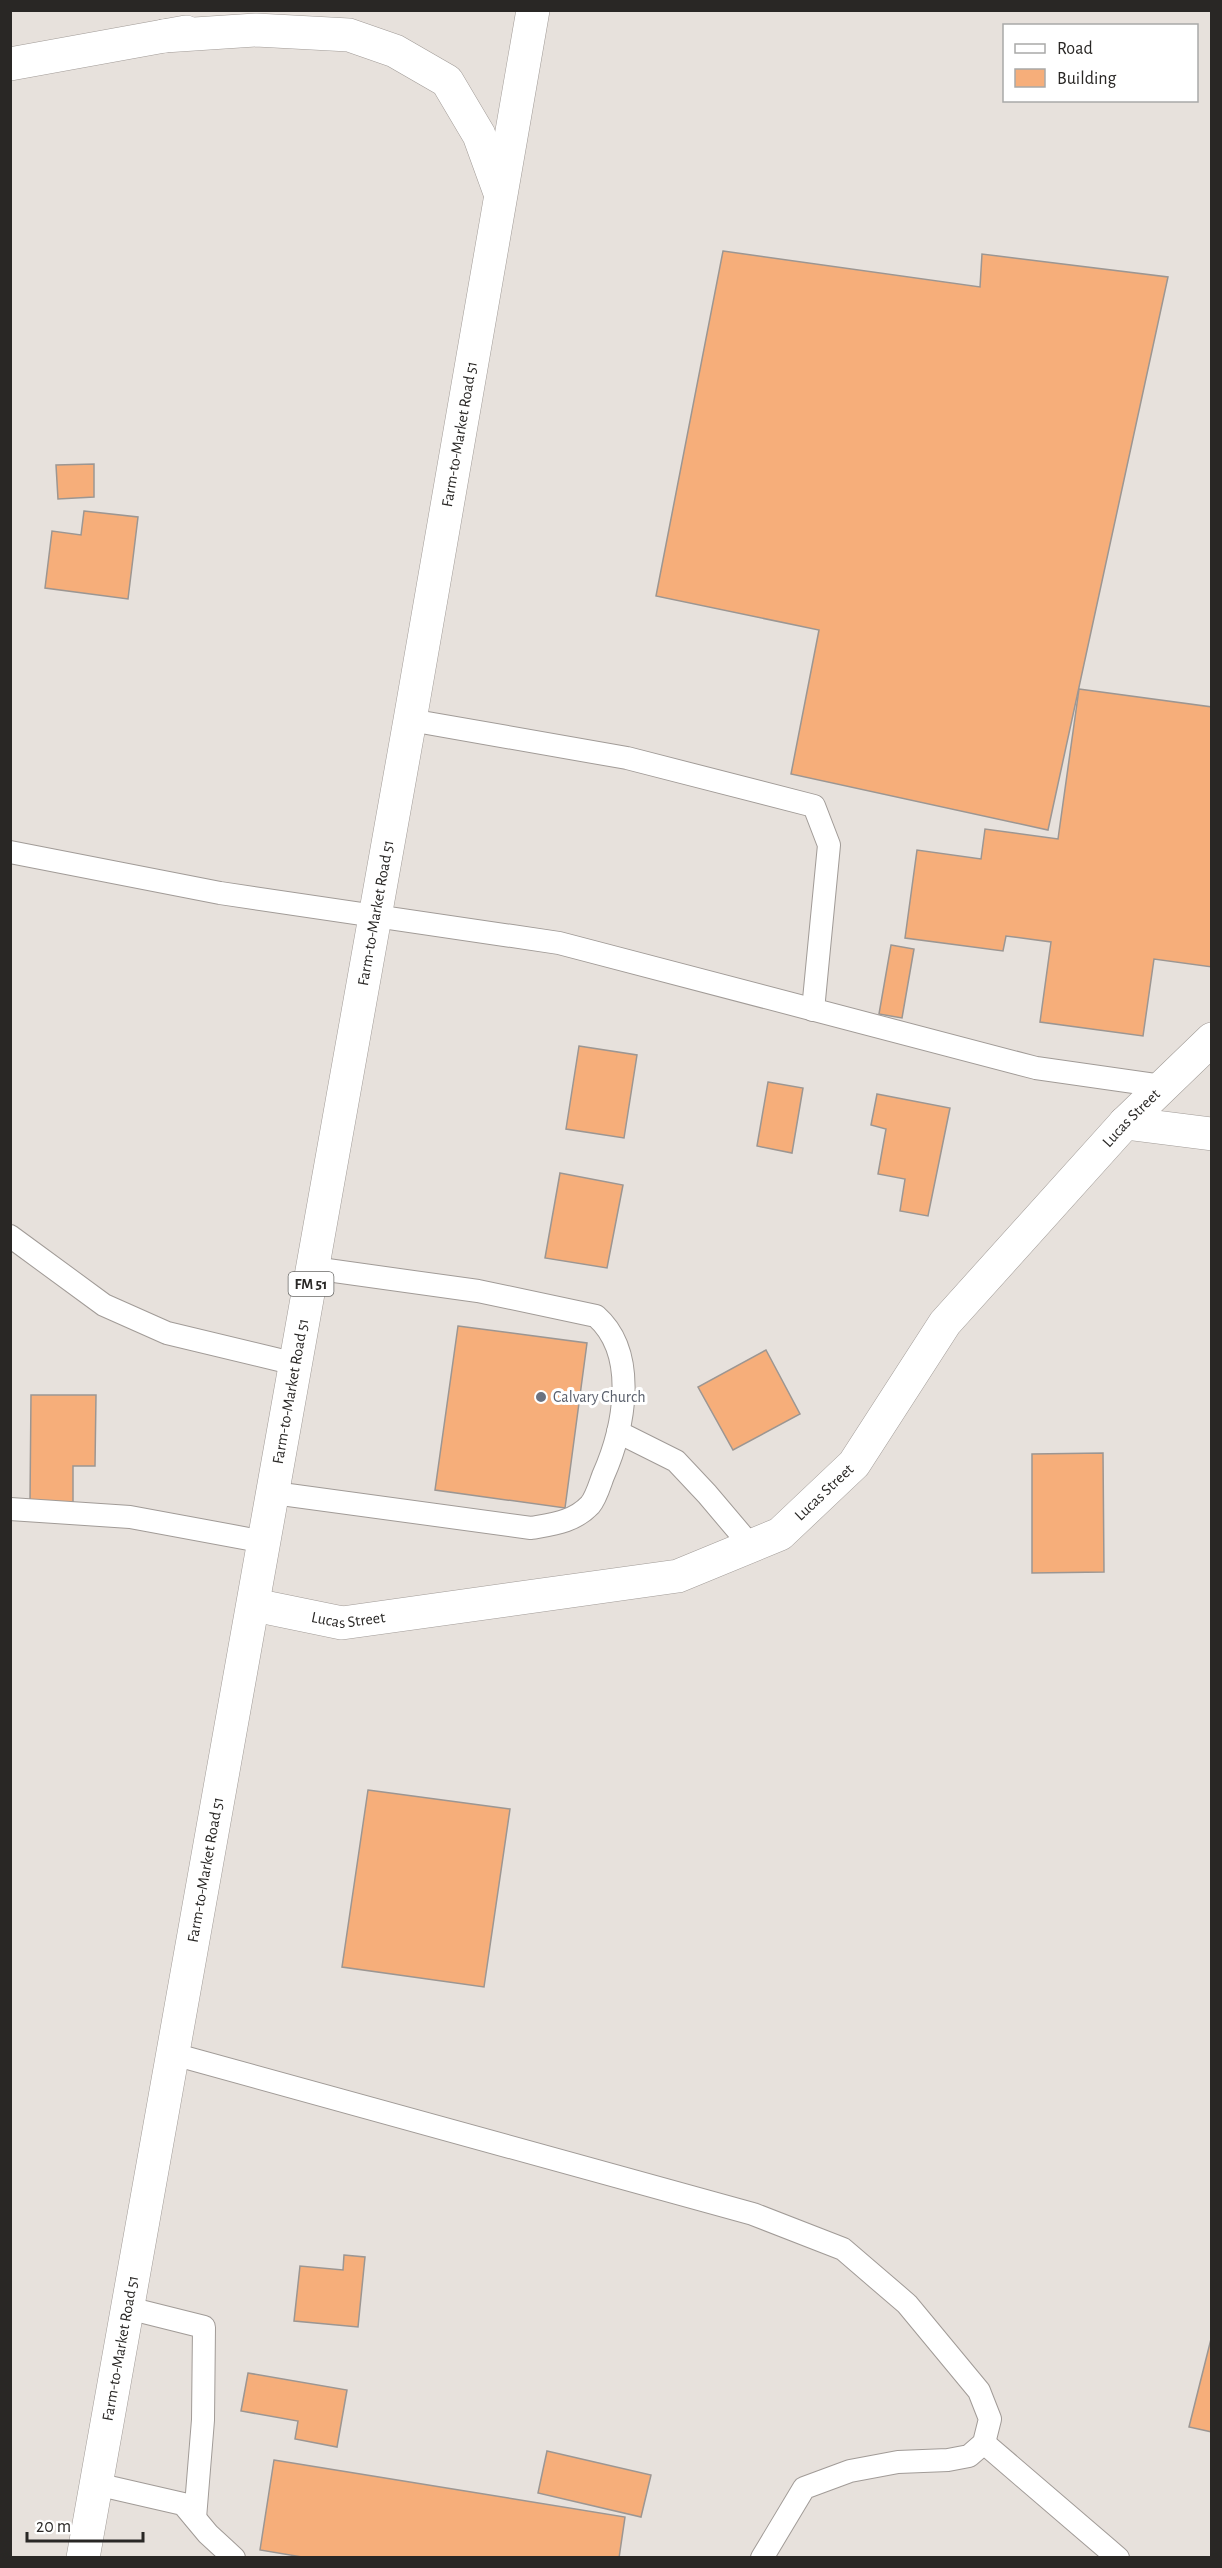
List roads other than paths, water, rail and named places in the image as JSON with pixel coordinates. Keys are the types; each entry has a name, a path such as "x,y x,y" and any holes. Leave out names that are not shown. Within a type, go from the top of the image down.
{"main road":[{"path":"10,64 302,10"},
{"name":"Farm-to-Market Road 51","path":"83,2558 314,1268 533,10"},
{"path":"164,36 256,30 349,35 396,51 447,81 479,135 501,197"},
{"name":"Lucas Street","path":"254,1605 342,1623 678,1576 780,1534 854,1464 945,1323 1125,1123 1212,1039"},
{"path":"1125,1123 1212,1134"}],"lane":[{"path":"410,720 627,758 814,806 830,845 813,1010"},
{"path":"10,852 220,892 560,943 1036,1068 1162,1086"},
{"path":"10,1236 104,1305 167,1333 296,1364"},
{"path":"274,1493 531,1528 565,1522 591,1504 616,1447 623,1401 620,1353 609,1328 596,1317 478,1291 314,1268"},
{"path":"618,1432 676,1461 751,1546"},
{"path":"10,1509 130,1516 265,1542"},
{"path":"173,2054 753,2214 843,2249 907,2304 979,2391 990,2419 984,2443 969,2456 948,2460 898,2462 860,2469 804,2488 762,2558"},
{"path":"128,2308 204,2327 203,2420 195,2518"},
{"path":"984,2443 1118,2558"},
{"path":"96,2484 183,2504 208,2534 234,2558"}],"place":[{"name":"Calvary Church","path":"541,1397"}]}
